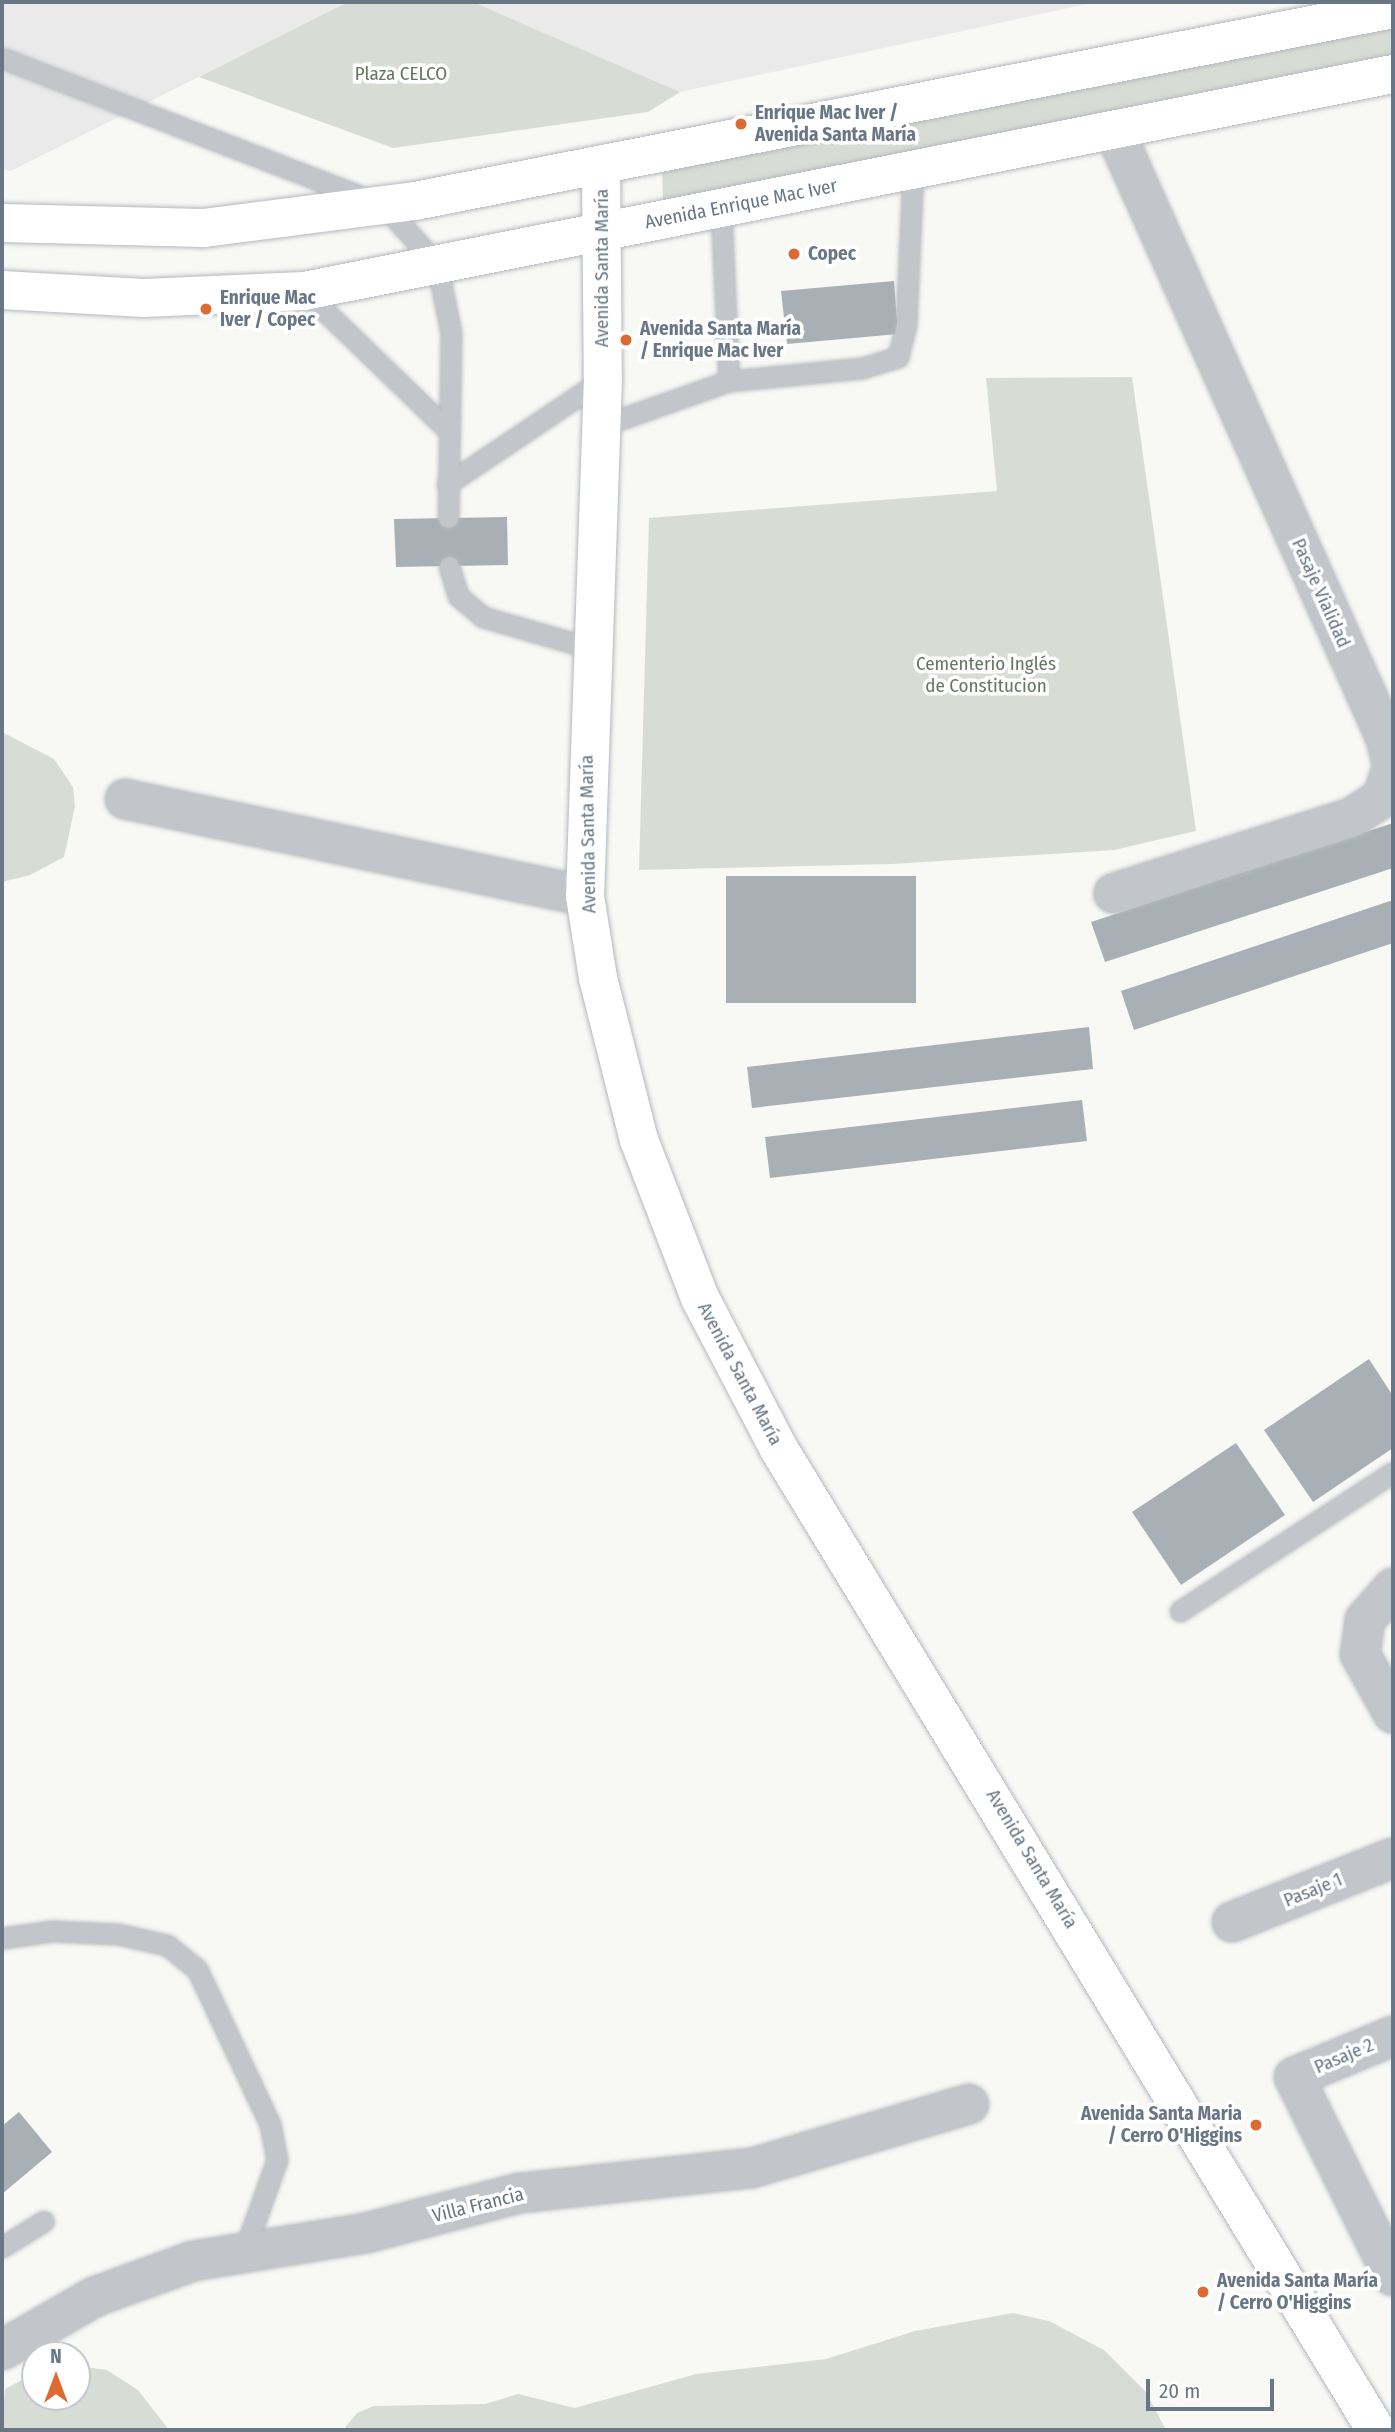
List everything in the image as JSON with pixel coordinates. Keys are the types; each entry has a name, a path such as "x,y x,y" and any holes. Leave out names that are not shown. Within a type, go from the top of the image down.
{"main road":[{"path":"2,223 204,228 383,205 601,168 1393,9"},
{"name":"Avenida Enrique Mac Iver","path":"2,290 144,298 304,291 1393,74"},
{"name":"Avenida Santa María","path":"601,168 603,379 590,648 585,896 598,978 639,1140 666,1220 737,1375 1376,2430"}],"street":[{"name":"Pasaje Vialidad","path":"1114,130 1389,740 1390,781 1368,811 1114,893"},
{"path":"125,799 585,896"},
{"path":"1393,1588 1365,1620 1360,1654 1393,1713"},
{"name":"Pasaje 1","path":"1232,1922 1393,1858"},
{"name":"Pasaje 2","path":"1393,2036 1294,2077 1393,2276"},
{"name":"Villa Francia","path":"2,2350 45,2322 144,2277 245,2249 366,2233 520,2193 752,2168 969,2104"}],"lane":[{"path":"2,58 383,205 438,264 452,333 447,429 448,519"},
{"path":"601,426 729,381 862,368 898,357 906,325 913,170"},
{"path":"721,208 729,381"},
{"path":"304,291 447,429"},
{"path":"447,484 603,379"},
{"path":"449,566 458,596 483,617 590,648"},
{"path":"1180,1611 1393,1472"},
{"path":"2,1938 52,1931 118,1934 167,1945 197,1969 270,2124 276,2160 245,2249"},
{"path":"2,2247 44,2221"}],"shaded area":[{"path":"2,2 348,2 11,171 2,169"},
{"path":"473,2 1096,2 680,92"}],"green space":[{"name":"Plaza CELCO","path":"348,2 473,2 680,92 648,112 393,148 199,77"},
{"path":"1393,21 1393,63 663,207 662,165"},
{"name":"Cementerio Inglés de Constitucion","path":"1132,377 1196,831 1114,850 892,864 639,870 649,518 997,491 986,378"},
{"path":"2,732 54,759 73,787 75,806 64,857 30,875 2,882"},
{"path":"1013,2313 1049,2321 1104,2350 1146,2392 1166,2430 343,2430 357,2413 374,2406 485,2404 518,2394 575,2408 696,2374 826,2359 915,2331"},
{"path":"91,2368 107,2370 138,2390 169,2430 2,2430 5,2389 21,2380 21,2411 91,2411"}],"building":[{"path":"894,281 898,334 787,344 781,291"},
{"path":"507,517 508,565 396,567 394,519"},
{"path":"1393,823 1393,868 1105,962 1091,922"},
{"path":"726,876 916,876 916,1003 726,1003"},
{"path":"1393,900 1393,943 1134,1030 1121,991"},
{"path":"1089,1027 1093,1069 752,1108 747,1067"},
{"path":"1082,1100 1087,1141 770,1178 765,1137"},
{"path":"1369,1359 1393,1396 1393,1448 1313,1502 1264,1430"},
{"path":"1236,1443 1285,1515 1181,1585 1132,1512"},
{"path":"19,2112 52,2152 2,2194 2,2126"}],"place":[{"name":"Enrique Mac Iver / Avenida Santa María","path":"741,124"},
{"name":"Copec","path":"794,254"},
{"name":"Enrique Mac Iver / Copec","path":"206,309"},
{"name":"Avenida Santa María / Enrique Mac Iver","path":"626,340"},
{"name":"Avenida Santa Maria / Cerro O'Higgins","path":"1256,2125"},
{"name":"Avenida Santa María / Cerro O'Higgins","path":"1203,2292"}]}
